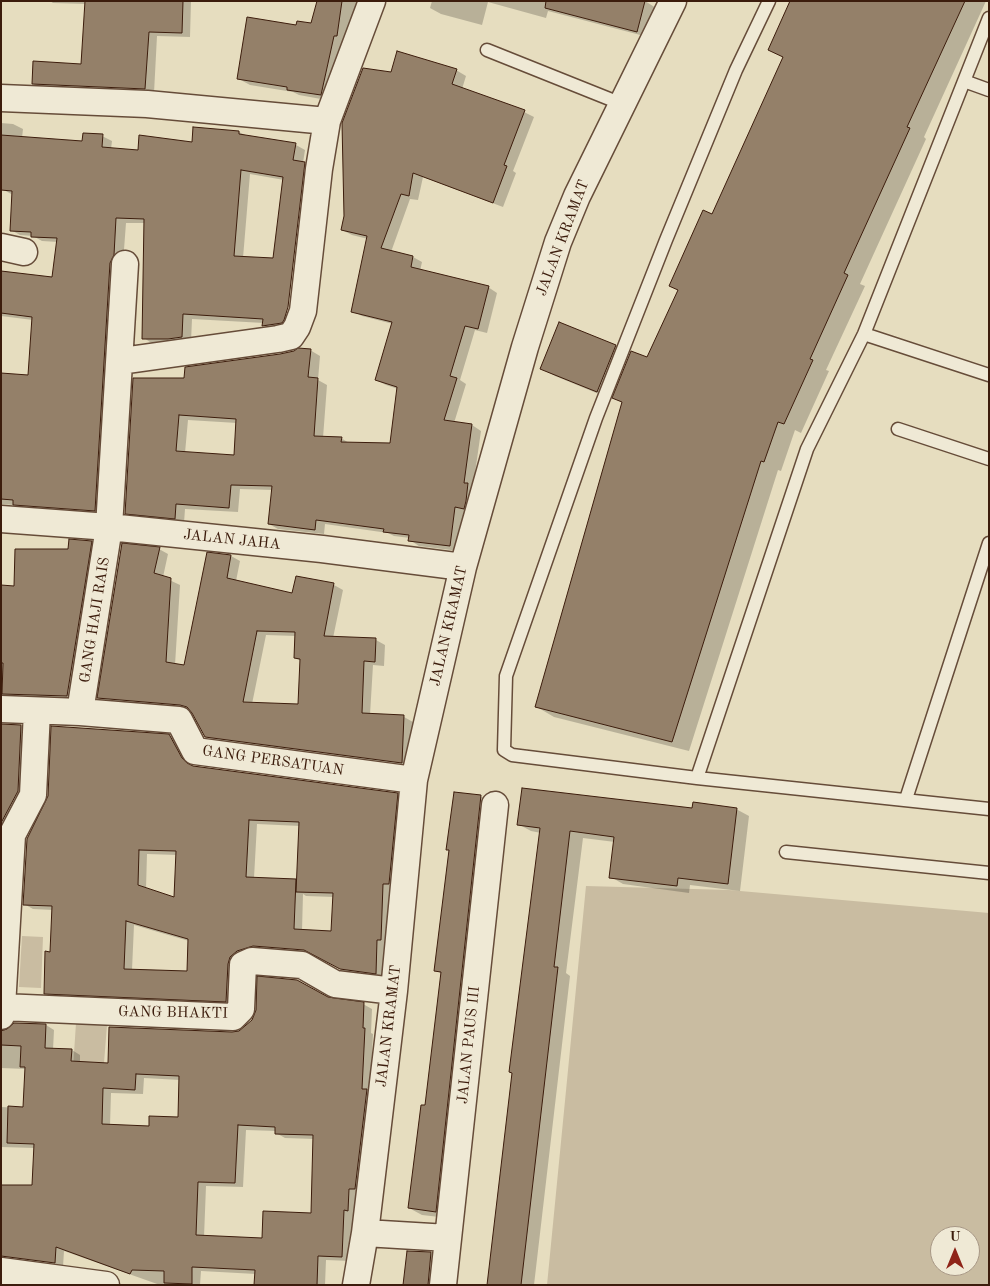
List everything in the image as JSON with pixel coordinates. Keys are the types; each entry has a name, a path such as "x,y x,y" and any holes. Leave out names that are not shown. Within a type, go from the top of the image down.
{"street":[{"path":"121,361 278,340 291,336 297,327 303,311 319,169 327,121 372,1"},
{"name":"JALAN KRAMAT","path":"356,1285 365,1232 394,991 414,780 463,567 525,346 558,242 576,196 673,1"},
{"path":"1,98 147,104 327,121"},
{"name":"GANG HAJI RAIS","path":"80,712 109,527 121,361 125,264"},
{"name":"JALAN JAHA","path":"1,520 109,527 322,549 463,567"},
{"name":"GANG PERSATUAN","path":"1,709 80,712 179,720 195,751 414,780"},
{"path":"2,1012 12,835 33,795 37,711"},
{"name":"JALAN PAUS III","path":"444,1285 495,805"},
{"name":"GANG BHAKTI","path":"2,1012 234,1016 241,1009 243,965 252,961 302,965 335,984 394,991"},
{"path":"365,1232 448,1238"},
{"path":"1,1271 106,1285"}],"lane":[{"path":"769,1 732,79 596,418 506,676 504,750 512,755 697,778 989,809"},
{"path":"697,778 807,449 864,334 989,18"},
{"path":"487,50 622,104"},
{"path":"964,82 989,90"},
{"path":"864,334 989,375"},
{"path":"898,429 989,459"},
{"path":"906,799 989,543"},
{"path":"786,852 989,873"}],"shaded area":[{"path":"586,886 729,890 989,913 989,1285 547,1285"},
{"path":"22,936 43,937 41,988 19,987"},
{"path":"76,1023 107,1025 101,1101 71,1099"}],"building":[{"path":"85,1 183,1 182,33 149,32 145,89 32,84 33,61 81,64"},
{"path":"317,1 342,1 337,36 334,36 321,95 237,79 247,17 296,25 297,21 311,23"},
{"path":"546,1 645,1 637,32 545,8"},
{"path":"790,1 965,1 907,127 910,128 844,273 848,275 810,359 813,360 784,424 778,422 764,462 761,461 672,742 535,707 622,402 612,398 631,351 647,357 678,290 669,286 703,210 712,214 783,57 768,50"},
{"path":"397,51 457,69 452,84 525,110 504,165 507,166 493,203 413,173 409,196 401,194 381,248 413,256 411,267 489,286 478,329 465,326 450,376 457,378 444,420 472,424 464,483 468,483 466,501 464,509 455,507 450,546 408,541 409,535 383,532 384,529 316,520 315,530 268,524 272,486 231,485 229,508 176,504 175,519 125,514 133,378 184,378 185,367 280,354 294,351 298,348 311,349 308,377 318,378 314,436 342,437 341,442 390,443 397,387 375,380 392,322 351,312 367,236 341,230 344,216 342,123 363,68 391,72","holes":["179,415 236,419 234,455 176,451"]},
{"path":"193,127 239,131 239,134 296,143 293,160 305,162 288,307 284,320 282,323 262,326 263,319 183,314 182,337 142,339 144,219 116,218 114,255 110,263 95,511 13,505 13,500 1,499 1,373 28,375 32,317 1,313 1,271 52,277 57,238 31,237 31,232 10,231 12,191 1,190 1,135 82,141 83,133 103,134 102,147 138,150 139,135 192,142","holes":["241,170 283,177 273,258 234,256"]},
{"path":"559,322 616,345 597,392 540,369"},
{"path":"69,539 92,541 67,696 2,694 1,585 14,586 15,549 68,549"},
{"path":"122,543 160,547 154,573 171,578 166,662 184,665 207,552 231,555 227,578 292,593 296,576 334,583 324,636 376,638 375,662 364,661 362,713 404,715 402,763 205,737 187,707 97,698","holes":["257,631 295,632 294,658 300,659 298,704 243,702"]},
{"path":"1,724 21,725 18,791 1,823"},
{"path":"51,726 169,734 182,758 193,766 398,793 389,884 383,884 381,940 377,940 376,974 340,969 304,950 253,946 237,951 230,957 226,1002 44,994 45,951 50,952 52,906 23,905 27,839 48,796","holes":["249,820 299,822 296,892 333,893 331,931 294,929 296,879 246,877","139,850 176,851 174,897 138,885","126,921 188,939 187,971 124,969"]},
{"path":"522,788 692,808 693,802 737,808 728,884 678,878 677,886 609,878 614,837 570,831 554,967 558,967 521,1285 487,1285 512,1073 509,1072 540,828 517,825"},
{"path":"454,792 481,795 436,1212 408,1208 421,1105 425,1105 441,972 434,971 449,850 446,850"},
{"path":"257,976 297,980 328,997 364,1002 363,1028 365,1028 362,1089 367,1089 355,1189 349,1189 348,1211 344,1210 342,1257 318,1256 317,1285 254,1285 255,1270 192,1267 192,1284 164,1283 164,1271 132,1270 130,1274 56,1247 55,1263 1,1256 1,1185 32,1185 34,1144 7,1143 8,1106 23,1107 25,1067 20,1067 21,1046 1,1045 1,1031 14,1023 46,1024 45,1048 72,1049 71,1061 108,1063 109,1027 232,1032 239,1031 252,1020 256,1010","holes":["136,1074 179,1076 178,1117 149,1116 149,1126 102,1124 103,1088 135,1090","238,1125 275,1127 275,1134 313,1135 311,1213 263,1211 262,1238 196,1235 198,1182 235,1183"]},
{"path":"407,1251 431,1252 428,1285 403,1285"}]}
